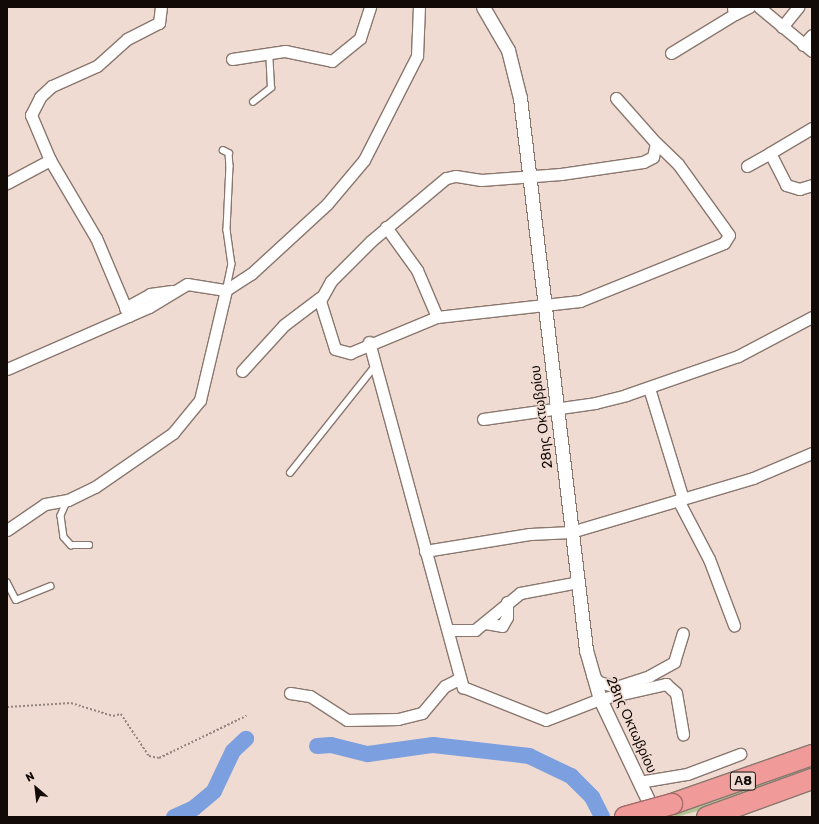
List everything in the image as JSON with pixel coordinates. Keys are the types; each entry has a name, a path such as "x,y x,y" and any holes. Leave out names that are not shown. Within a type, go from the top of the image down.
{"highway":[{"name":"Α8","path":"625,817 672,804 812,755"},
{"name":"Α8","path":"707,817 812,779"}],"street":[{"path":"127,312 84,214 50,160 31,115 40,97 52,86 97,66 127,39 154,26 160,18 161,7"},
{"path":"232,59 285,51 319,60 332,61 355,44 364,30 370,7"},
{"path":"7,530 45,504 68,500 95,487 162,443 197,406 226,290 251,274 327,204 364,160 417,56 419,7"},
{"name":"28ης Οκτωβρίου","path":"483,7 504,40 512,62 529,174 571,532 592,675 600,699 656,817"},
{"path":"671,53 734,10 749,7"},
{"path":"759,7 807,48 812,35"},
{"path":"782,27 798,7"},
{"path":"321,297 321,309 335,349 350,353 369,342 437,317 545,303 580,301 728,240 727,232 678,164 656,143 616,98"},
{"path":"748,166 812,128"},
{"path":"242,371 284,325 321,297 337,272 386,227 446,178 455,176 481,180 529,174 561,174 643,162 653,157 656,143"},
{"path":"770,153 786,185 799,188 812,185"},
{"path":"7,183 50,160"},
{"path":"386,227 417,270 437,317"},
{"path":"7,369 174,290 194,283 226,290"},
{"path":"483,418 595,403 649,388 760,347 812,317"},
{"path":"369,342 425,551 448,630 459,679 463,687 539,719 551,718 600,699 666,684 676,693 683,734"},
{"path":"649,388 681,500 709,559 734,625"},
{"path":"425,551 530,534 571,532 760,475 812,453"},
{"path":"448,630 475,630 485,623 502,626 507,617 507,602 520,593 578,582"},
{"path":"592,675 599,682 616,687 649,676 674,662 683,633"},
{"path":"290,693 310,696 347,720 398,720 422,713 445,686 459,679"},
{"path":"639,782 687,774 740,754"}],"lane":[{"path":"253,102 270,88 269,53"},
{"path":"223,150 229,153 230,166 227,230 232,264 226,290"},
{"path":"290,473 375,366"},
{"path":"68,500 61,516 64,537 71,545 90,545"},
{"path":"7,582 16,600 50,586"}],"path":[{"path":"7,707 28,708 57,702 113,716 121,714 149,756 159,758 246,716"}],"green space":[{"path":"812,765 812,770 721,804 677,817 659,817"}],"waterway":[{"path":"174,817 194,808 214,791 233,751 246,739"},
{"path":"317,746 331,745 368,754 433,745 529,756 571,776 592,797 602,817"}]}
